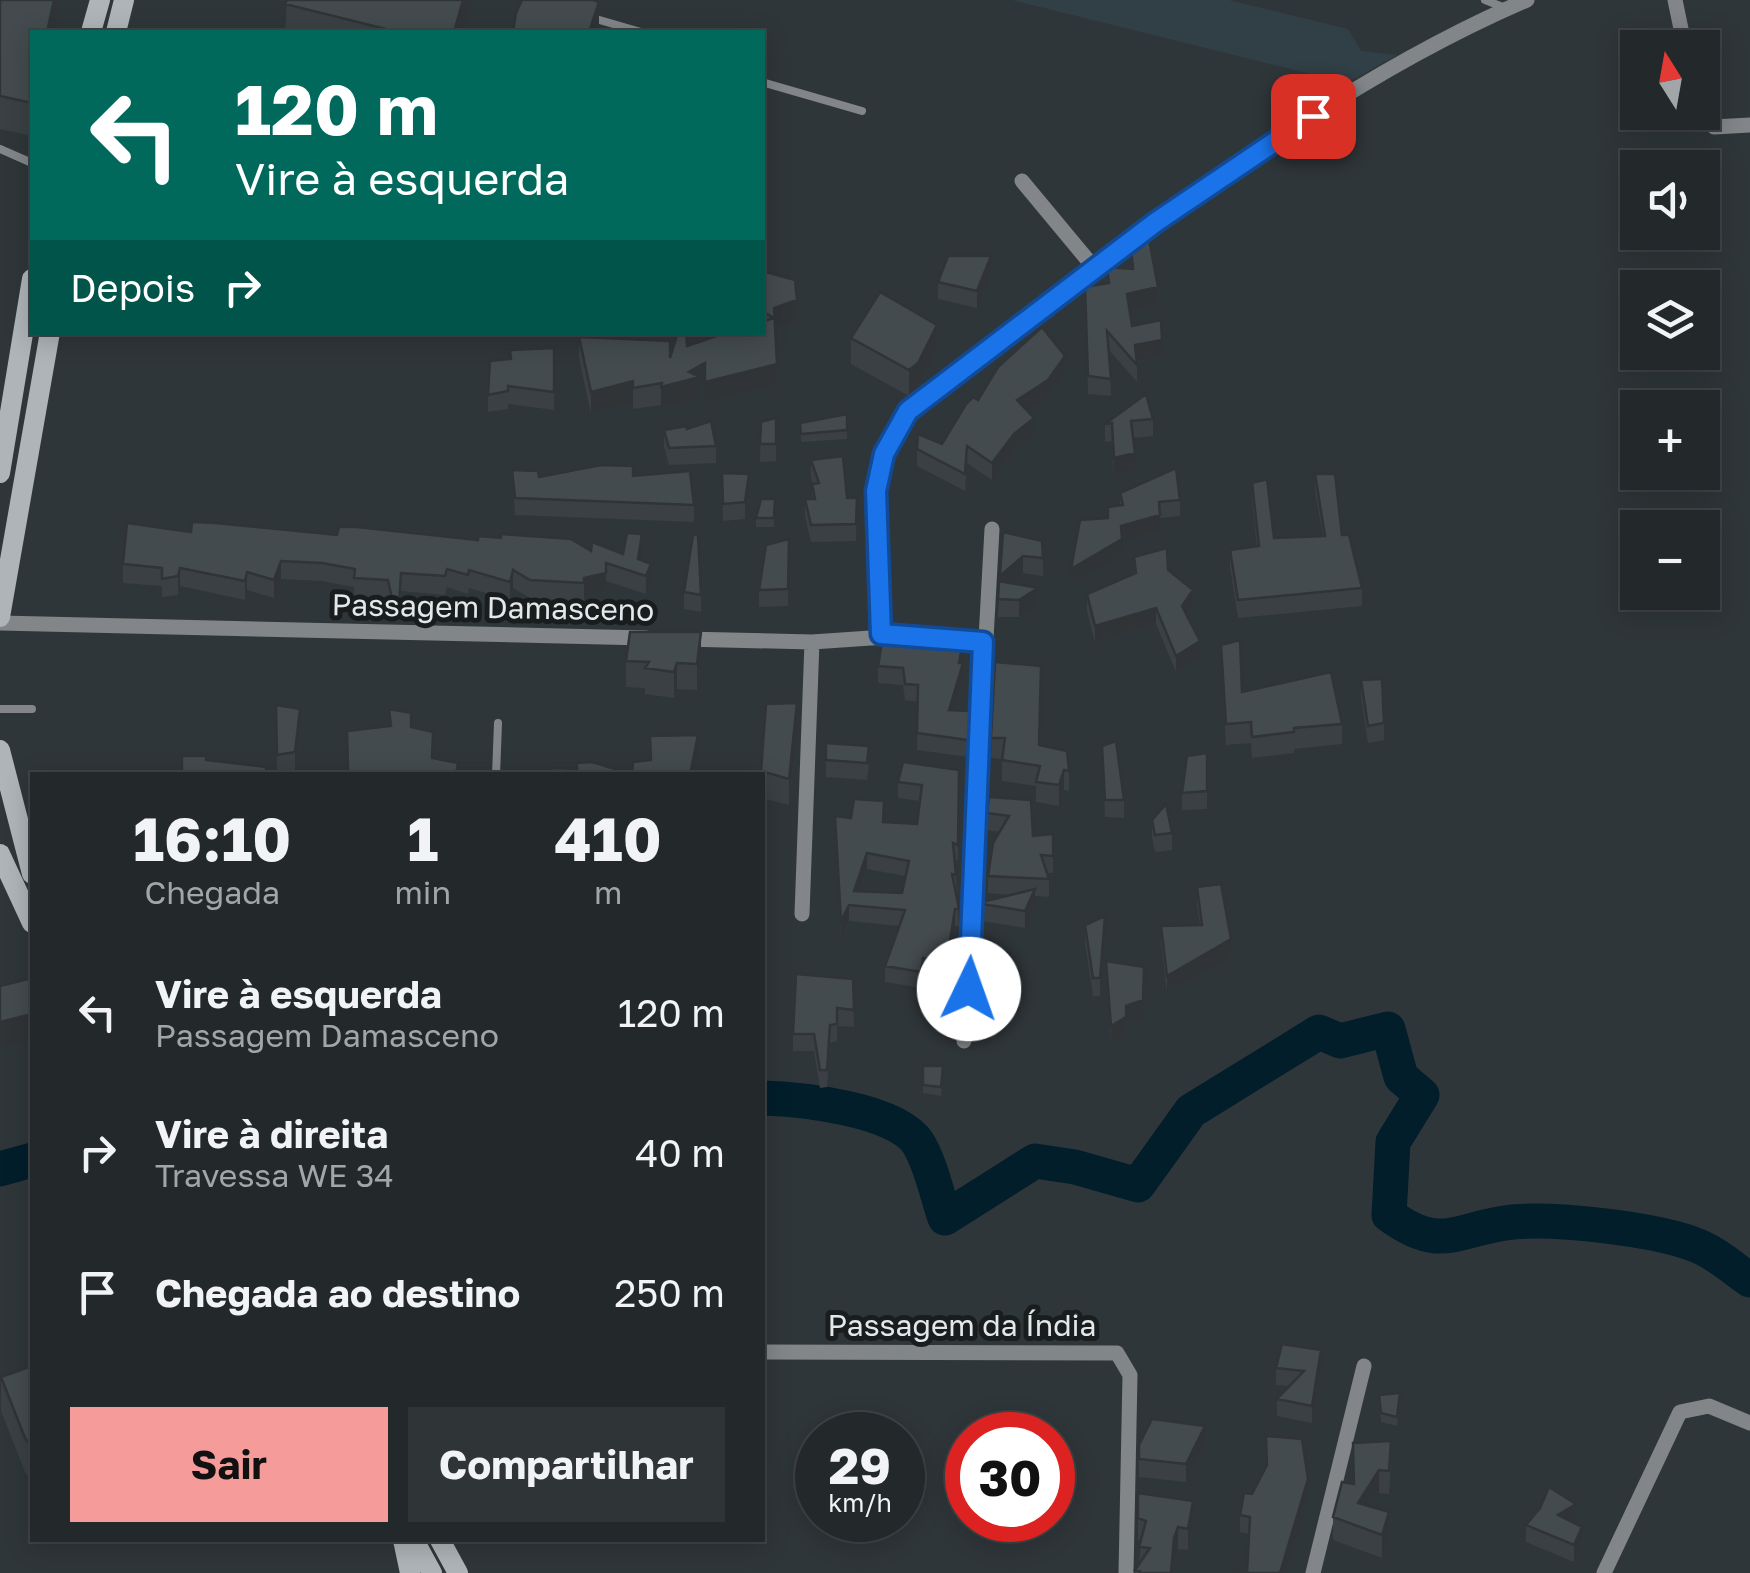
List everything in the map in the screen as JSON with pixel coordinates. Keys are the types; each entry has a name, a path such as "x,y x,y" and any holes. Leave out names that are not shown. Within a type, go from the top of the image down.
{"main road":[{"path":"92,30 100,0"},
{"path":"116,30 124,0"},
{"path":"0,473 6,395 30,288"},
{"path":"0,620 49,335"},
{"path":"0,750 30,868"},
{"path":"0,854 30,919"},
{"path":"403,1542 410,1573"},
{"path":"415,1542 432,1573"},
{"path":"441,1542 458,1573"}],"street":[{"path":"881,634 876,491 884,454 908,411 1278,137 1464,28 1528,0"},
{"path":"1675,0 1681,30"},
{"path":"1720,127 1750,125"},
{"path":"1022,181 1096,270"},
{"path":"964,1041 992,528"},
{"name":"Passagem Damasceno","path":"0,620 812,642 881,634 983,642"},
{"path":"802,914 812,642"},
{"name":"Passagem da Índia","path":"765,1352 1117,1354 1130,1376 1126,1573"},
{"path":"1313,1573 1364,1366"},
{"path":"1604,1573 1674,1420 1692,1406 1709,1406 1750,1423"}],"lane":[{"path":"1485,0 1493,6 1509,8"},
{"path":"579,14 634,30"},
{"path":"765,83 862,110"},
{"path":"0,149 30,162"},
{"path":"0,708 32,709"},
{"path":"496,772 498,723"}],"shaded area":[{"path":"1012,0 1229,0 1348,29 1361,51 1397,55 1347,83"}],"building":[{"path":"0,0 54,0 47,30 30,30 30,103 0,96"},
{"path":"287,0 463,0 455,30 390,30 285,4"},
{"path":"522,0 599,2 590,30 513,30"},
{"path":"1149,239 1158,287 1127,294 1132,326 1161,320 1162,340 1135,345 1137,365 1107,331 1111,379 1088,376 1085,287 1109,283 1107,267 1133,269 1131,248"},
{"path":"948,256 991,256 977,291 938,282"},
{"path":"765,272 795,280 797,300 774,308 777,364 705,382 705,363 689,372 700,377 661,387 662,383 633,388 633,381 591,392 579,337 670,341 670,358 677,335 686,335 687,346 719,335 765,335 765,321 774,318 765,313"},
{"path":"880,292 937,325 918,363 909,370 851,338"},
{"path":"1042,327 1065,356 1048,380 1017,400 1034,418 1014,434 992,463 967,446 965,474 917,449 918,434 942,444 966,404 973,397 978,400 998,367"},
{"path":"554,348 554,392 508,386 508,391 488,395 490,361 511,359 510,350"},
{"path":"1146,394 1153,419 1131,421 1135,453 1114,458 1112,423 1105,424"},
{"path":"847,414 847,430 801,434 800,423"},
{"path":"776,418 776,444 760,444 761,422"},
{"path":"711,421 716,446 669,448 664,430 687,429"},
{"path":"843,456 847,498 857,498 856,524 811,525 805,499 815,499 812,484 819,483 811,460"},
{"path":"601,465 633,466 633,476 690,471 694,505 515,498 512,470 538,471 539,477"},
{"path":"1176,468 1180,500 1159,502 1160,515 1121,526 1122,539 1071,569 1080,520 1108,518 1108,507 1123,505 1120,493"},
{"path":"722,473 749,474 745,502 723,504"},
{"path":"1315,474 1335,474 1342,535 1349,535 1362,588 1238,600 1230,550 1259,546 1252,483 1267,479 1274,538 1325,536"},
{"path":"761,499 775,499 774,518 756,518"},
{"path":"192,522 337,535 339,527 357,527 478,540 478,536 501,538 501,534 571,539 591,551 592,542 623,554 627,533 642,534 638,559 651,564 646,576 606,563 606,573 584,578 584,583 530,580 513,570 510,582 469,570 468,575 447,569 445,576 401,573 399,603 393,603 388,580 354,578 355,569 322,563 281,561 274,580 247,572 245,581 180,568 178,576 162,579 162,568 123,564 127,523 191,532"},
{"path":"1003,532 1042,541 1043,558 1023,556 1000,576"},
{"path":"693,535 698,535 701,595 684,592"},
{"path":"789,539 788,589 759,590 766,545"},
{"path":"1167,548 1168,570 1193,590 1182,606 1200,641 1176,656 1156,608 1095,626 1087,594 1136,573 1134,557"},
{"path":"999,581 1038,588 1019,600 998,599"},
{"path":"884,630 964,635 959,663 963,663 949,710 970,711 968,740 917,733 918,685 905,684 903,668 878,666"},
{"path":"630,632 701,632 697,664 677,663 674,672 645,668 649,662 626,661"},
{"path":"1240,640 1242,692 1331,672 1342,724 1252,737 1251,722 1226,724 1221,645"},
{"path":"995,662 1041,666 1039,745 1067,751 1069,771 1064,770 1059,785 1036,782 1040,766 1002,760 1005,738 991,738"},
{"path":"1382,679 1384,723 1368,726 1361,680"},
{"path":"797,703 789,779 761,771 766,704"},
{"path":"276,705 300,709 295,752 277,755"},
{"path":"389,709 411,713 411,727 433,732 432,758 458,763 457,769 485,769 484,772 344,772 348,769 347,731 391,726"},
{"path":"698,735 691,772 632,772 633,762 651,760 650,736"},
{"path":"1116,741 1124,800 1105,800 1102,746"},
{"path":"826,743 869,746 867,763 826,760"},
{"path":"1207,753 1207,791 1182,793 1187,756"},
{"path":"182,756 206,756 206,760 266,767 266,772 182,772"},
{"path":"592,762 625,772 551,772 552,768 577,769 577,763"},
{"path":"903,762 959,770 958,845 953,843 956,875 952,874 959,909 955,909 947,960 923,958 921,972 885,966 905,910 849,905 841,921 835,816 851,818 854,799 884,801 883,822 917,824 922,785 898,782","holes":["867,853 909,861 902,893 854,891"]},
{"path":"989,797 1031,800 1033,836 1053,834 1053,856 1041,855 1049,879 988,876 993,843 1009,816 987,813"},
{"path":"1166,804 1172,833 1155,835 1152,820"},
{"path":"1221,884 1231,939 1167,976 1161,926 1202,925 1197,887"},
{"path":"1035,889 1025,911 982,904 982,902"},
{"path":"1105,916 1100,978 1093,978 1085,925"},
{"path":"1106,961 1144,967 1143,1000 1126,1006 1126,1017 1111,1026"},
{"path":"796,974 853,979 854,1010 837,1008 837,1024 830,1025 827,1070 820,1070 814,1034 793,1034"},
{"path":"30,978 30,1014 0,1022 0,986"},
{"path":"923,1066 943,1066 941,1087 923,1085"},
{"path":"1282,1344 1321,1350 1312,1406 1277,1399 1304,1371 1276,1368"},
{"path":"30,1367 30,1444 25,1438 1,1377"},
{"path":"1400,1393 1397,1417 1381,1413 1379,1395"},
{"path":"1152,1419 1205,1426 1186,1464 1139,1459 1139,1445"},
{"path":"1266,1436 1302,1439 1308,1479 1280,1573 1247,1573 1250,1517 1240,1515 1244,1493 1252,1494 1267,1465"},
{"path":"1391,1441 1389,1471 1379,1470 1358,1503 1389,1512 1382,1535 1333,1517 1342,1482 1354,1484 1353,1443"},
{"path":"1549,1487 1576,1504 1558,1515 1582,1527 1574,1545 1526,1525 1540,1508"},
{"path":"1138,1493 1193,1501 1188,1529 1178,1527 1174,1538 1171,1573 1135,1570 1150,1548 1139,1547 1146,1521 1138,1518"}],"waterway":[{"path":"765,1098 846,1108 907,1131 927,1160 945,1218 1035,1161 1075,1167 1138,1185 1191,1111 1319,1032 1340,1041 1388,1029 1401,1077 1422,1095 1393,1142 1389,1215 1407,1227 1436,1236 1532,1221 1633,1230 1698,1246 1750,1280"},
{"path":"0,1169 30,1161"}],"route":[{"path":"969,989 983,642 881,634 876,491 884,454 908,411 967,363 1156,222 1313,116"}]}
